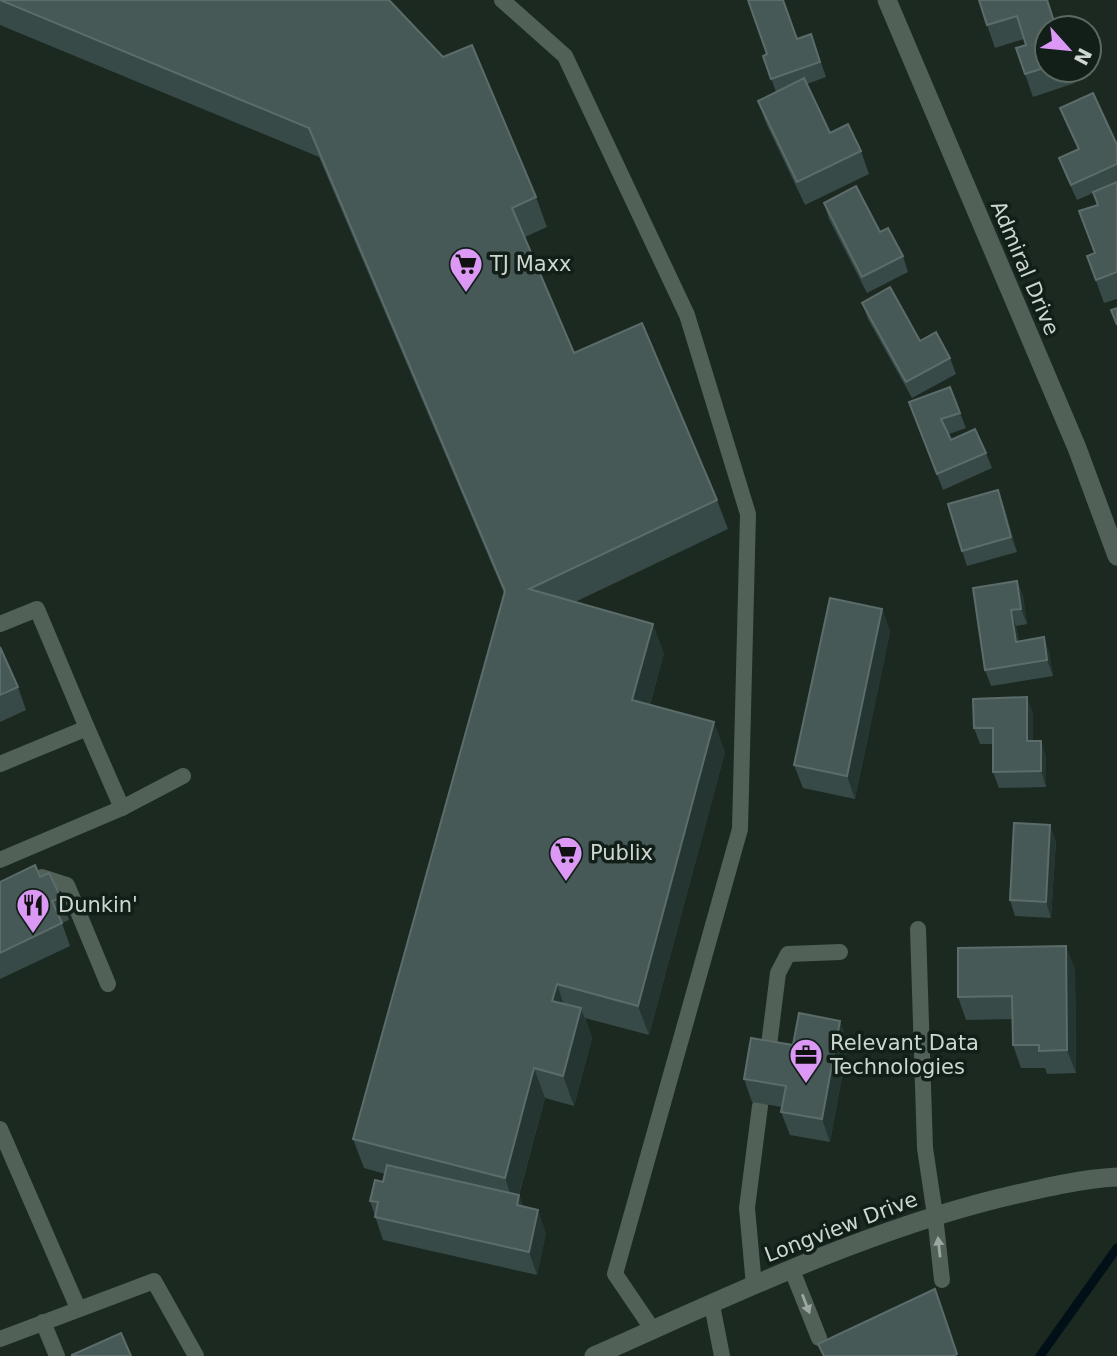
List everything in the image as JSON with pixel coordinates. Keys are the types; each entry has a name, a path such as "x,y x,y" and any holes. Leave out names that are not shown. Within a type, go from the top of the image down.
{"street":[{"name":"Admiral Drive","path":"887,0 1077,448 1117,556"},
{"name":"Longview Drive","path":"594,1356 792,1270 935,1215 1019,1194 1117,1177"}],"lane":[{"path":"502,0 565,56 687,315 748,514 740,830 615,1274 653,1330"},
{"path":"0,624 37,609 122,808"},
{"path":"0,764 87,728"},
{"path":"0,860 122,808 183,776"},
{"path":"0,896 42,877 67,885 108,984"},
{"path":"918,929 925,1148 942,1280"},
{"path":"767,1061 778,972 788,954 840,951"},
{"path":"754,1286 747,1208 760,1106"},
{"path":"0,1129 78,1308"},
{"path":"792,1270 819,1338"},
{"path":"0,1339 154,1281 196,1356"},
{"path":"712,1305 722,1356"},
{"path":"43,1322 57,1356"}],"building":[{"path":"0,0 389,0 443,57 472,45 536,197 512,208 574,353 642,323 717,500 529,589 653,624 632,700 714,722 638,1006 557,984 552,1001 581,1008 563,1076 534,1068 505,1178 353,1139 505,591 309,128"},
{"path":"748,0 783,0 797,39 811,34 820,62 771,79 763,56 767,54"},
{"path":"979,0 1047,0 1052,14 1033,14 1033,71 1025,74 1016,48 1026,45 1017,16 987,25"},
{"path":"804,78 830,133 848,124 861,151 797,182 758,101"},
{"path":"1093,93 1117,145 1117,164 1071,185 1059,158 1079,149 1060,108"},
{"path":"1117,182 1117,272 1096,280 1087,256 1095,253 1079,211 1098,205 1093,192"},
{"path":"856,186 880,232 888,228 903,256 862,277 824,203"},
{"path":"890,287 920,341 936,332 950,358 906,382 862,303"},
{"path":"1117,308 1117,325 1111,310"},
{"path":"950,387 960,413 941,419 951,440 975,429 986,453 937,474 909,402"},
{"path":"998,490 1011,537 962,551 948,504"},
{"path":"1017,581 1021,609 1011,610 1016,642 1044,637 1047,660 985,670 973,588"},
{"path":"830,598 882,609 847,776 794,765"},
{"path":"0,647 18,687 0,695"},
{"path":"1027,697 1027,741 1041,741 1041,771 993,772 993,728 974,728 973,699"},
{"path":"1014,823 1050,825 1046,902 1010,900"},
{"path":"35,865 40,877 49,873 61,898 52,901 62,923 0,953 0,882"},
{"path":"1066,946 1067,1050 1039,1051 1039,1045 1013,1045 1012,996 958,997 958,948"},
{"path":"799,1013 840,1021 822,1119 781,1112 786,1086 744,1079 751,1038 793,1045"},
{"path":"387,1165 519,1195 517,1205 538,1210 529,1252 375,1217 378,1202 370,1201 375,1180 383,1182"},
{"path":"935,1289 957,1354 824,1356 818,1344"},
{"path":"121,1333 131,1356 72,1356 72,1355"}],"waterway":[{"path":"1040,1356 1117,1248"}],"place":[{"name":"TJ Maxx","path":"466,294"},
{"name":"Publix","path":"566,883"},
{"name":"Dunkin'","path":"33,935"},
{"name":"Relevant Data Technologies","path":"806,1085"}]}
